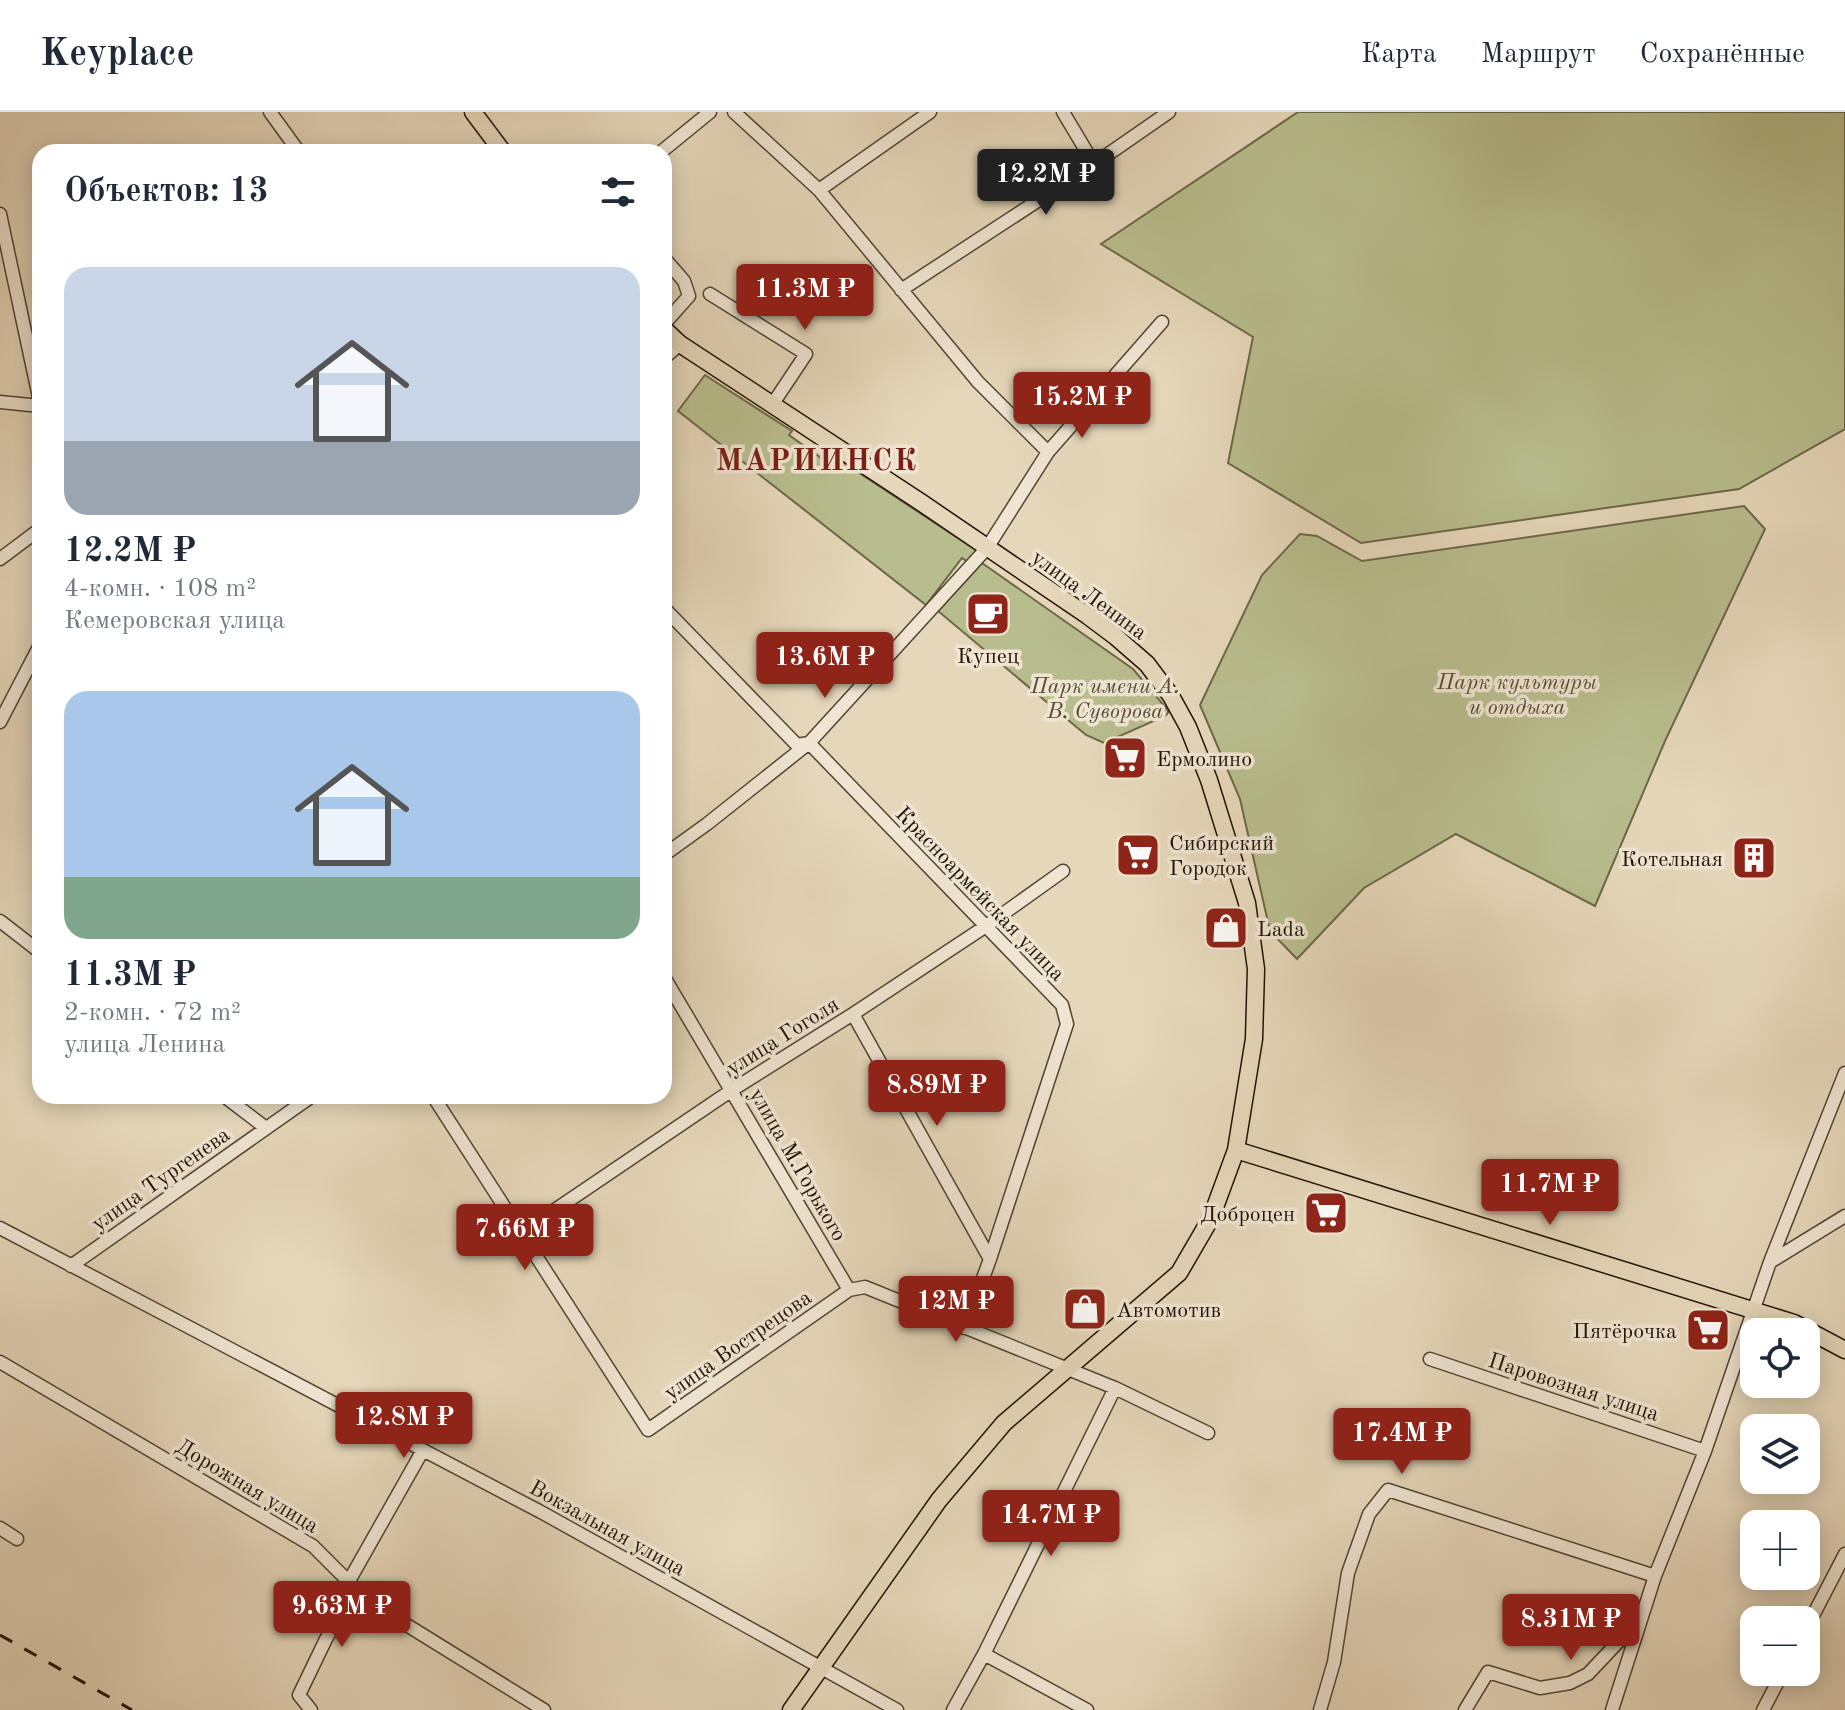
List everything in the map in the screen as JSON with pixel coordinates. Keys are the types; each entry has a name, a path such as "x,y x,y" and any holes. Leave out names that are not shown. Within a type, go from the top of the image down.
{"main road":[{"path":"473,112 497,144"},
{"name":"улица Ленина","path":"672,336 680,344 1116,637 1147,664 1171,696 1188,727 1221,816 1247,903 1256,969 1254,1039 1236,1150 1211,1218 1179,1273 1004,1423 939,1500 791,1710"},
{"path":"1236,1150 1794,1323 1845,1350"}],"street":[{"path":"270,112 293,144"},
{"path":"671,144 710,112"},
{"path":"734,112 819,190 978,382 1048,452"},
{"path":"819,190 930,112"},
{"path":"1063,112 1094,164"},
{"path":"901,290 1169,112"},
{"path":"1,222 32,367"},
{"path":"672,267 684,281 689,296 672,317"},
{"path":"710,294 806,354 772,405"},
{"path":"672,849 809,743 987,548 1048,452 1162,322"},
{"path":"672,351 680,344"},
{"path":"0,402 32,404"},
{"path":"0,559 32,535"},
{"name":"Красноармейская улица","path":"672,616 797,745 809,743 1062,1005 1067,1024 965,1328"},
{"path":"0,722 32,660"},
{"name":"улица Гоголя","path":"521,1233 732,1090 986,926 1063,871"},
{"path":"0,921 32,946"},
{"name":"улица М.Горького","path":"672,990 849,1290"},
{"path":"853,1014 990,1259"},
{"path":"1612,1710 1640,1618 1705,1451 1770,1262 1845,1074"},
{"path":"234,1104 266,1128"},
{"name":"улица Тургенева","path":"71,1266 300,1104"},
{"path":"438,1104 521,1233"},
{"path":"1770,1262 1845,1216"},
{"name":"Вокзальная улица","path":"0,1228 541,1512 897,1710"},
{"name":"улица Вострецова","path":"521,1233 648,1430 849,1290"},
{"path":"849,1290 865,1287 1115,1388 1208,1433"},
{"name":"Паровозная улица","path":"1430,1359 1705,1451"},
{"name":"Дорожная улица","path":"0,1362 313,1546 368,1601 522,1704 544,1710"},
{"path":"953,1710 984,1654 1115,1388"},
{"path":"311,1710 299,1695 352,1584 423,1450"},
{"path":"1320,1710 1334,1662 1348,1573 1369,1514 1388,1490 1655,1576"},
{"path":"0,1528 17,1539"},
{"path":"1818,1606 1845,1554"},
{"path":"1465,1710 1488,1672 1540,1688 1570,1683 1588,1674 1640,1618"},
{"path":"984,1654 1087,1710"},
{"path":"1763,1710 1776,1686"}],"green space":[{"path":"1298,112 1845,112 1845,429 1739,489 1361,543 1228,463 1253,337 1101,244"},
{"path":"705,375 792,431 789,435 841,472 843,469 823,455 826,451 979,552 969,563 962,558 926,605 678,411"},
{"name":"Парк культуры и отдыха","path":"1744,506 1765,529 1665,741 1595,906 1456,834 1364,888 1297,959 1270,931 1240,799 1200,705 1262,575 1300,534 1317,536 1362,561"},
{"name":"Парк имени А. В. Суворова","path":"982,563 1133,669 1168,713 1104,743 1086,735 938,611"}],"railway":[{"path":"0,1635 132,1710"}],"place":[{"name":"Купец","path":"988,614"},
{"name":"Ермолино","path":"1125,758"},
{"name":"Сибирский Городок","path":"1138,855"},
{"name":"Котельная","path":"1754,858"},
{"name":"Lada","path":"1226,928"},
{"name":"Доброцен","path":"1326,1213"},
{"name":"Автомотив","path":"1085,1309"},
{"name":"Пятёрочка","path":"1708,1330"}],"district":[{"name":"МАРИИНСК","path":"817,460"}]}
